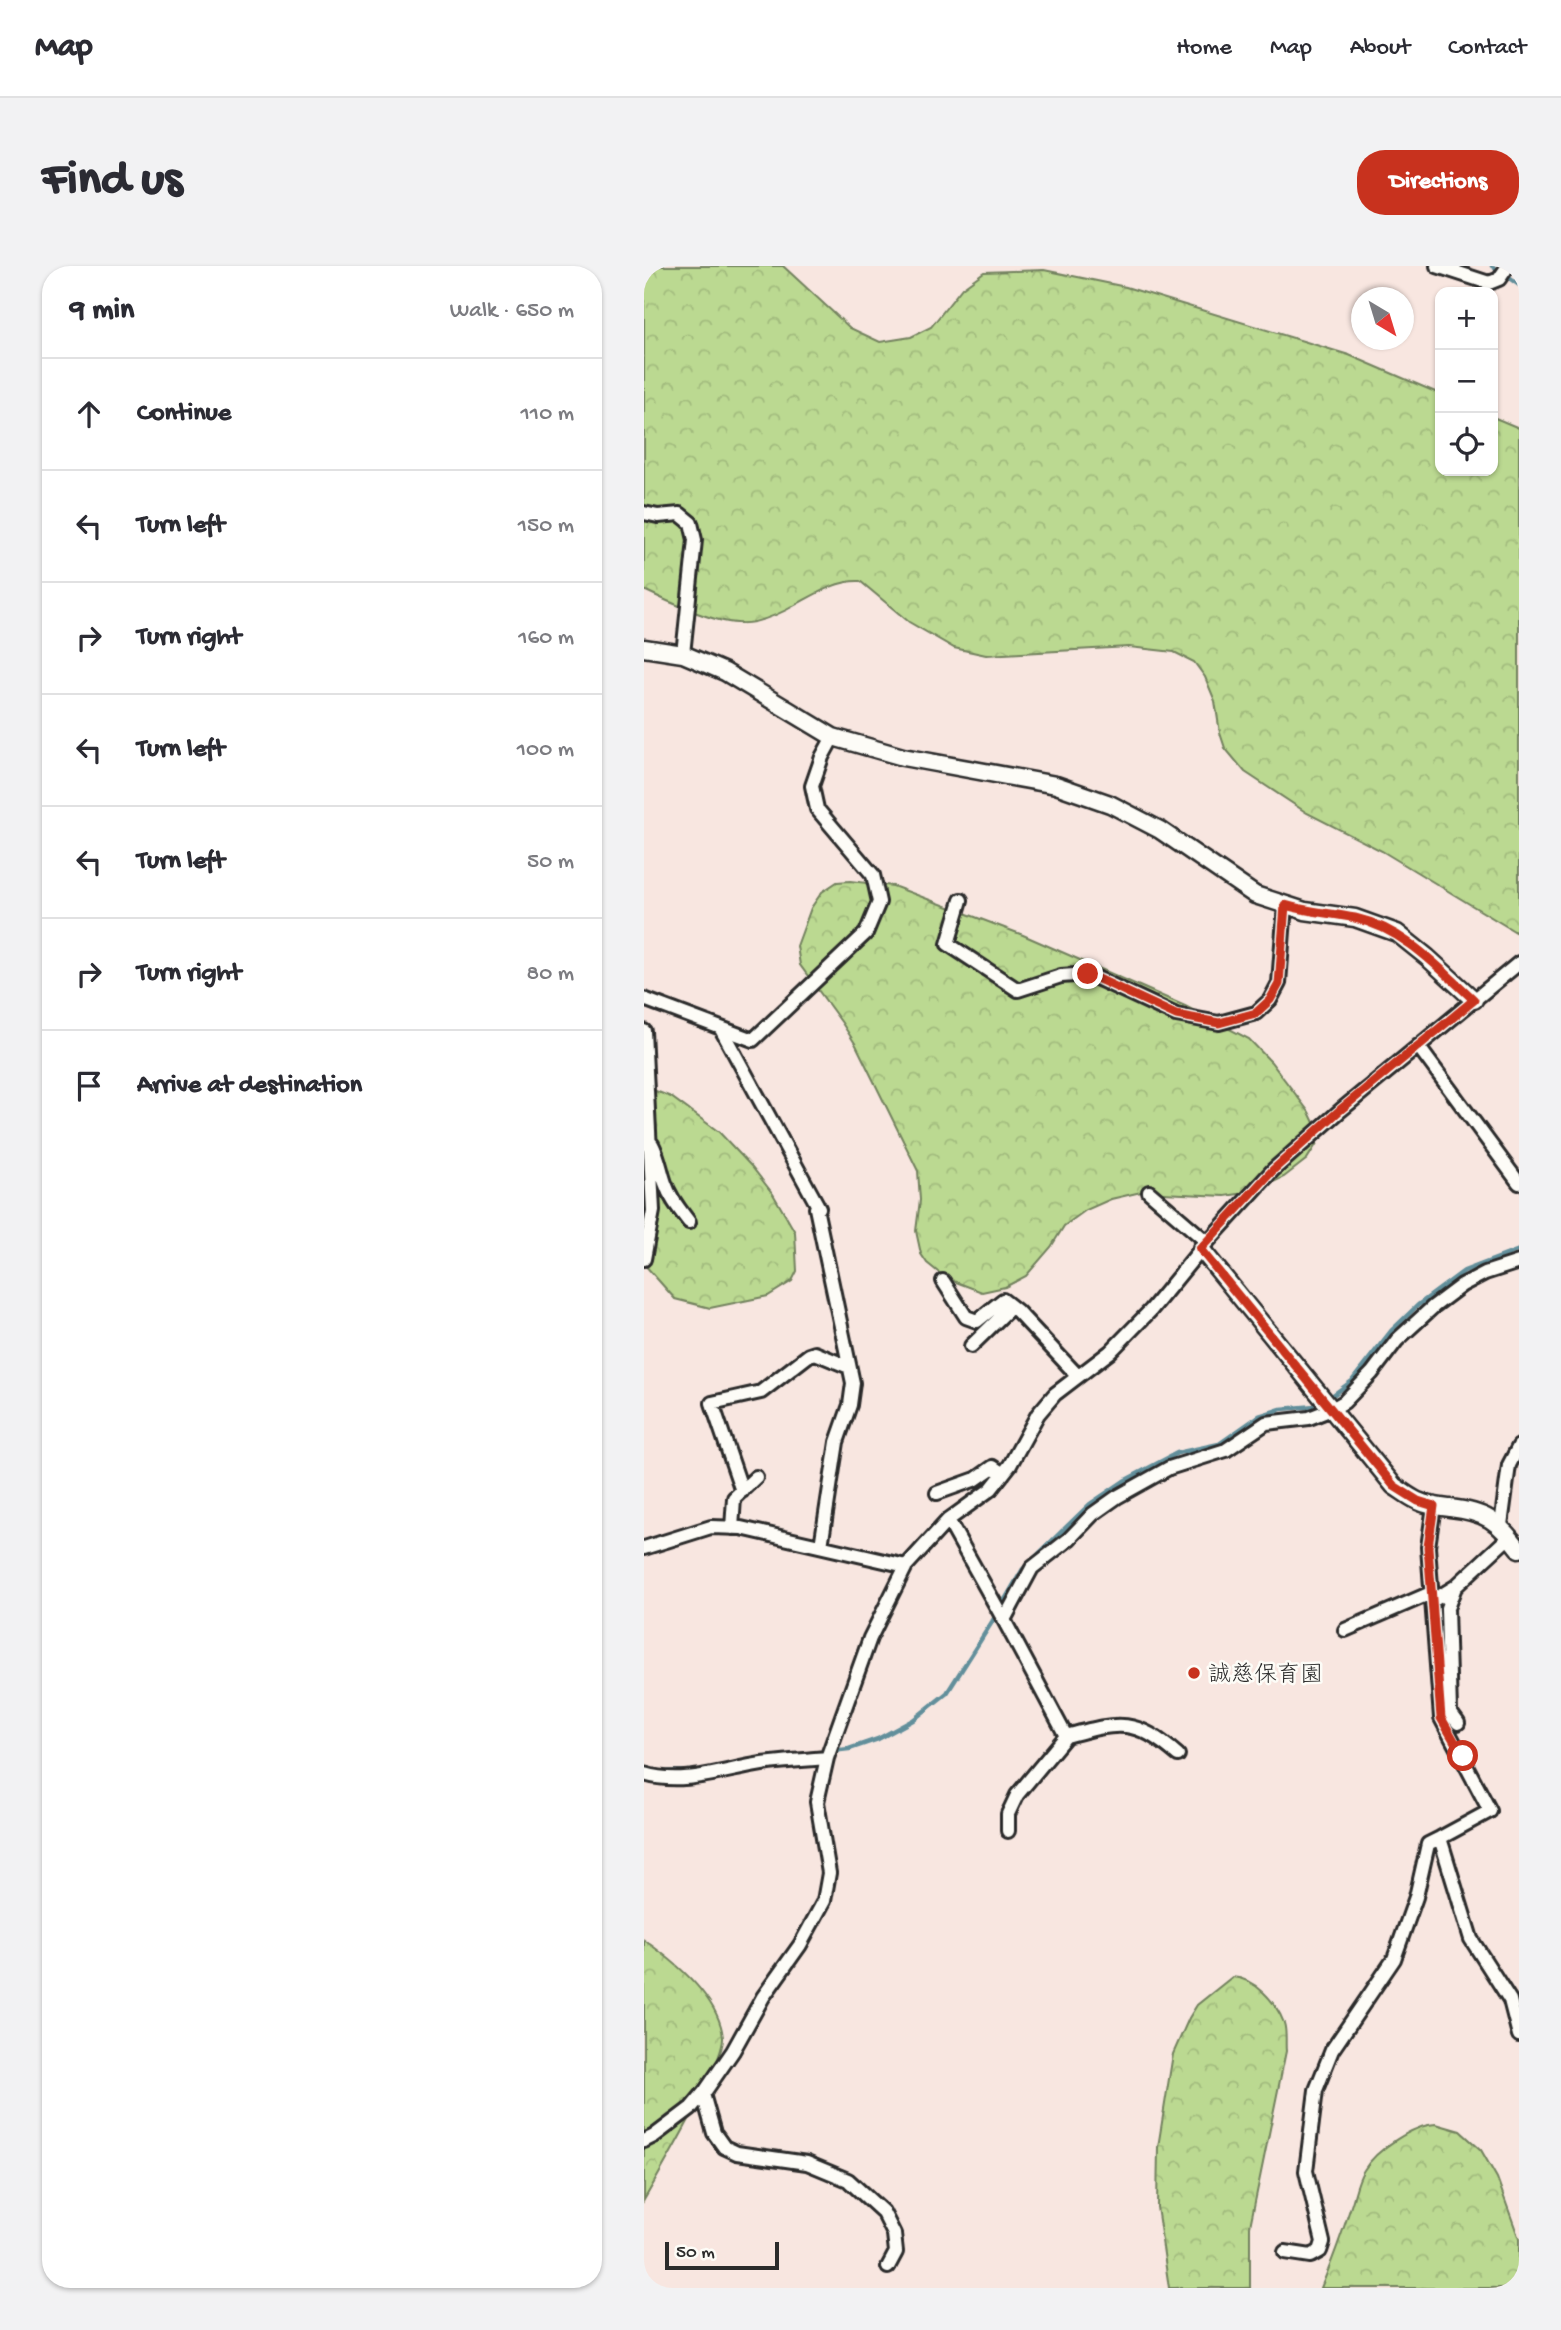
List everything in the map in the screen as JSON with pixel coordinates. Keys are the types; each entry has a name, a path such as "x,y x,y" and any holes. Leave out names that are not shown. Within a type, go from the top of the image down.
{"street":[{"path":"1437,266 1489,283 1499,279 1508,266"},
{"path":"644,513 658,516 680,514 691,523 695,540 683,654"},
{"path":"645,649 683,654 725,672 833,737 903,757 1056,785 1110,804 1160,830 1255,895 1305,911 1355,918 1397,933 1474,1000"},
{"path":"644,999 753,1040 866,933 879,902 873,875 817,809 812,786 822,757 833,737"},
{"path":"961,900 948,944 1018,990 1061,976 1088,974 1176,1015 1219,1023 1256,1013 1270,1000 1279,984 1285,905"},
{"path":"644,2141 654,2137 691,2108 703,2094 800,1945 824,1901 829,1873 817,1802 827,1758 870,1638 906,1566 948,1520 991,1489 1003,1474 1038,1414 1055,1394 1110,1352 1152,1310 1204,1245 1273,1170 1519,963"},
{"path":"721,1029 819,1208 816,1208 853,1383 850,1405 837,1442 821,1546"},
{"path":"644,1031 653,1211 644,1259"},
{"path":"1418,1046 1519,1183"},
{"path":"649,1138 658,1155 665,1185 675,1204 690,1222"},
{"path":"1149,1192 1204,1245 1394,1486 1418,1501 1434,1506 1469,1510 1510,1537"},
{"path":"1004,1620 1032,1568 1069,1539 1093,1514 1117,1497 1169,1468 1226,1450 1266,1423 1309,1418 1344,1402 1372,1373 1397,1340 1434,1306 1474,1279 1519,1262"},
{"path":"943,1281 966,1317 977,1321 1003,1300 1078,1376"},
{"path":"971,1346 1011,1307"},
{"path":"742,1491 712,1403 761,1392 809,1355 816,1353 849,1367"},
{"path":"1345,1630 1455,1587 1510,1537 1509,1465 1519,1446"},
{"path":"937,1493 976,1479 993,1467 1003,1474"},
{"path":"732,1528 734,1498 757,1477"},
{"path":"1285,2252 1311,2256 1320,2251 1323,2242 1306,2171 1316,2090 1332,2050 1394,1959 1416,1897 1428,1844 1490,1811 1441,1718 1428,1547 1434,1506"},
{"path":"948,1520 1066,1736"},
{"path":"644,1548 710,1527 741,1528 906,1566"},
{"path":"1455,1587 1447,1608 1450,1712 1458,1723"},
{"path":"1008,1831 1007,1814 1017,1795 1066,1736 1107,1725 1133,1726 1160,1739 1178,1755"},
{"path":"644,1774 660,1779 699,1776 761,1765 827,1758"},
{"path":"1440,1838 1471,1939 1510,2000 1519,2035"},
{"path":"703,2094 713,2133 724,2147 737,2153 807,2163 848,2180 883,2212 894,2234 897,2252 888,2267"}],"green space":[{"path":"644,266 783,266 850,328 880,342 911,337 931,327 962,288 984,272 1044,270 1126,287 1349,355 1435,392 1435,476 1498,476 1498,419 1519,428 1519,934 1382,851 1307,813 1245,772 1225,748 1215,701 1205,677 1194,662 1174,652 1129,647 986,655 954,648 909,622 860,581 836,585 777,614 745,623 727,622 703,615 644,590"},
{"path":"837,882 893,886 1023,935 1185,1006 1249,1039 1271,1062 1309,1112 1319,1133 1317,1143 1307,1159 1284,1177 1252,1192 1225,1196 1141,1192 1111,1199 1086,1210 1064,1226 1051,1247 1026,1276 1005,1287 982,1292 938,1272 921,1254 916,1231 920,1200 918,1171 856,1045 800,965 797,946 811,908 822,892"},
{"path":"653,1090 671,1097 719,1132 773,1194 795,1232 797,1271 792,1281 768,1296 710,1308 675,1299 644,1264 644,1091"},
{"path":"644,1940 681,1969 704,1994 720,2022 723,2037 721,2050 703,2092 644,2200"},
{"path":"1232,1977 1241,1978 1256,1986 1270,1999 1284,2023 1286,2033 1286,2051 1250,2226 1250,2288 1169,2288 1157,2207 1158,2147 1173,2054 1197,2005"},
{"path":"1436,2124 1460,2131 1481,2150 1497,2178 1519,2239 1519,2288 1321,2288 1364,2170 1396,2140 1427,2125"}],"waterway":[{"path":"1492,266 1519,285"},
{"path":"1329,1398 1352,1381 1392,1330 1418,1305 1464,1271 1519,1250"},
{"path":"807,1754 849,1749 878,1739 913,1720 947,1693 1023,1569 1090,1504 1124,1481 1177,1453 1219,1444 1259,1416 1281,1409 1315,1406 1321,1402"},
{"path":"731,1764 760,1759"},
{"path":"644,1767 656,1772 695,1771"}],"place":[{"name":"誠慈保育園","path":"1194,1673"}],"route":[{"path":"1088,974 1176,1015 1219,1023 1256,1013 1270,1000 1279,984 1285,905 1305,911 1355,918 1397,933 1474,1000 1340,1110 1273,1170 1200,1249 1394,1486 1418,1501 1434,1506 1428,1547 1441,1718 1463,1756"}]}
